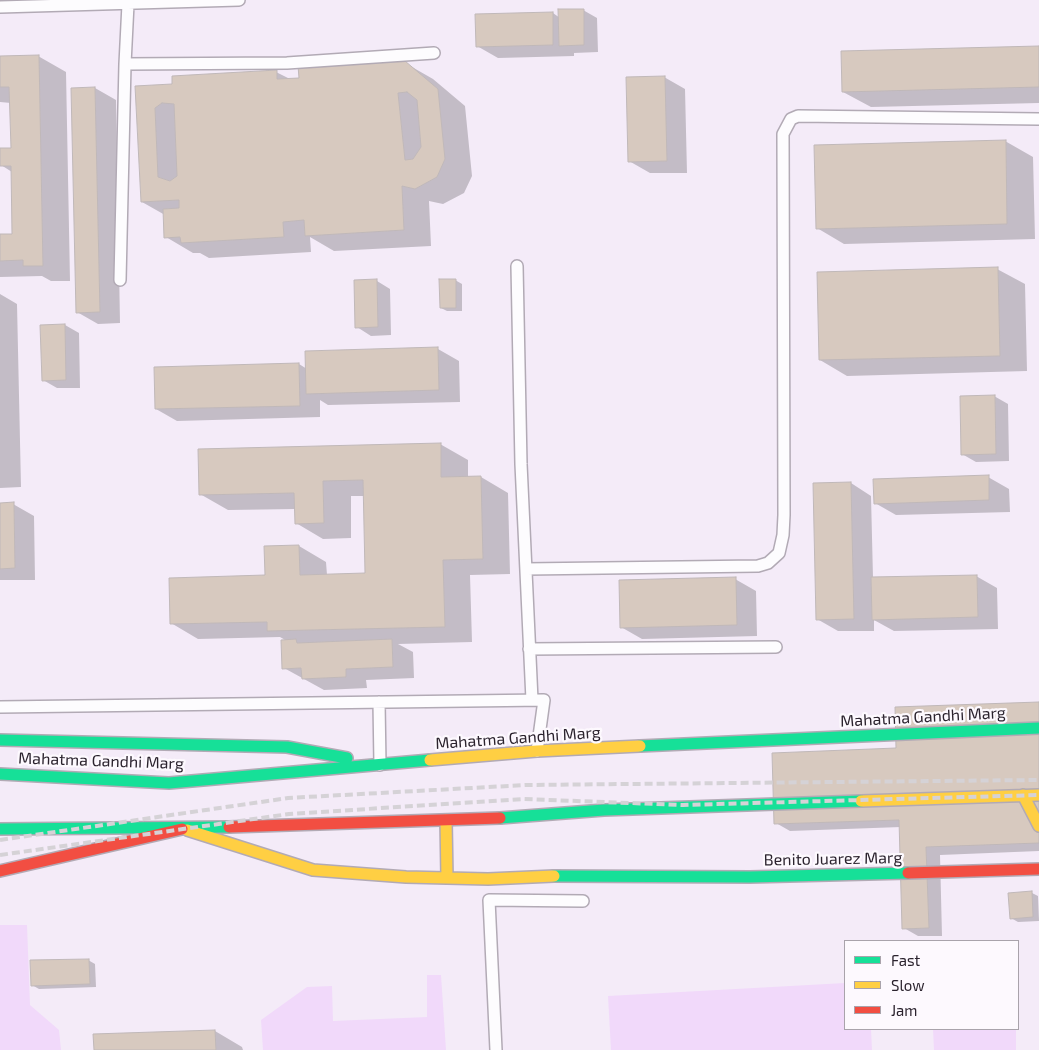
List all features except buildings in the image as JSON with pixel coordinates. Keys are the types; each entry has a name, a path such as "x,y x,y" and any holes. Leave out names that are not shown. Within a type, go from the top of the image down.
{"main road":[{"name":"Mahatma Gandhi Marg","path":"0,774 169,783 537,751 1039,728"},
{"path":"0,740 286,747 380,765"},
{"path":"0,829 182,829 517,817 604,810 1039,795"},
{"path":"1022,796 1039,826"},
{"path":"446,820 447,878"},
{"path":"0,870 11,870 182,829"},
{"name":"Benito Juarez Marg","path":"182,829 313,870 406,877 628,875 750,877 1039,869"}],"lane":[{"path":"0,7 239,0"},
{"path":"120,280 128,4"},
{"path":"125,64 287,63 434,53"},
{"path":"526,569 758,566 779,554 784,515 783,134 790,119 798,116 1038,118"},
{"path":"517,266 532,700"},
{"path":"529,649 776,647"},
{"path":"0,707 544,700 537,751"},
{"path":"379,702 380,765"},
{"path":"496,1050 489,900 583,902"}],"shaded area":[{"path":"0,925 27,925 30,1005 59,1030 61,1050 0,1050"},
{"path":"427,975 441,975 446,1050 263,1050 261,1020 307,987 332,986 333,1021 427,1017"},
{"path":"844,983 844,1030 871,1030 872,1050 611,1050 608,996"},
{"path":"933,1030 1016,1030 1016,1050 934,1050"}],"railway":[{"path":"0,840 288,798 526,785 1039,780"},
{"path":"0,855 289,814 523,799 683,805 1039,795"}],"traffic: fast":[{"path":"640,746 1039,728"},
{"path":"0,740 287,747 347,758"},
{"path":"0,774 169,783 430,760"},
{"path":"500,818 604,810 861,801"},
{"path":"0,829 229,827"},
{"path":"554,876 750,877 908,873"}],"traffic: slow":[{"path":"430,760 537,751 640,746"},
{"path":"1023,795 1039,826"},
{"path":"861,801 1039,795"},
{"path":"446,820 447,878"},
{"path":"187,830 313,870 406,877 488,879 554,876"}],"traffic: jam":[{"path":"229,827 500,818"},
{"path":"0,871 182,829"},
{"path":"908,873 1039,869"}]}
